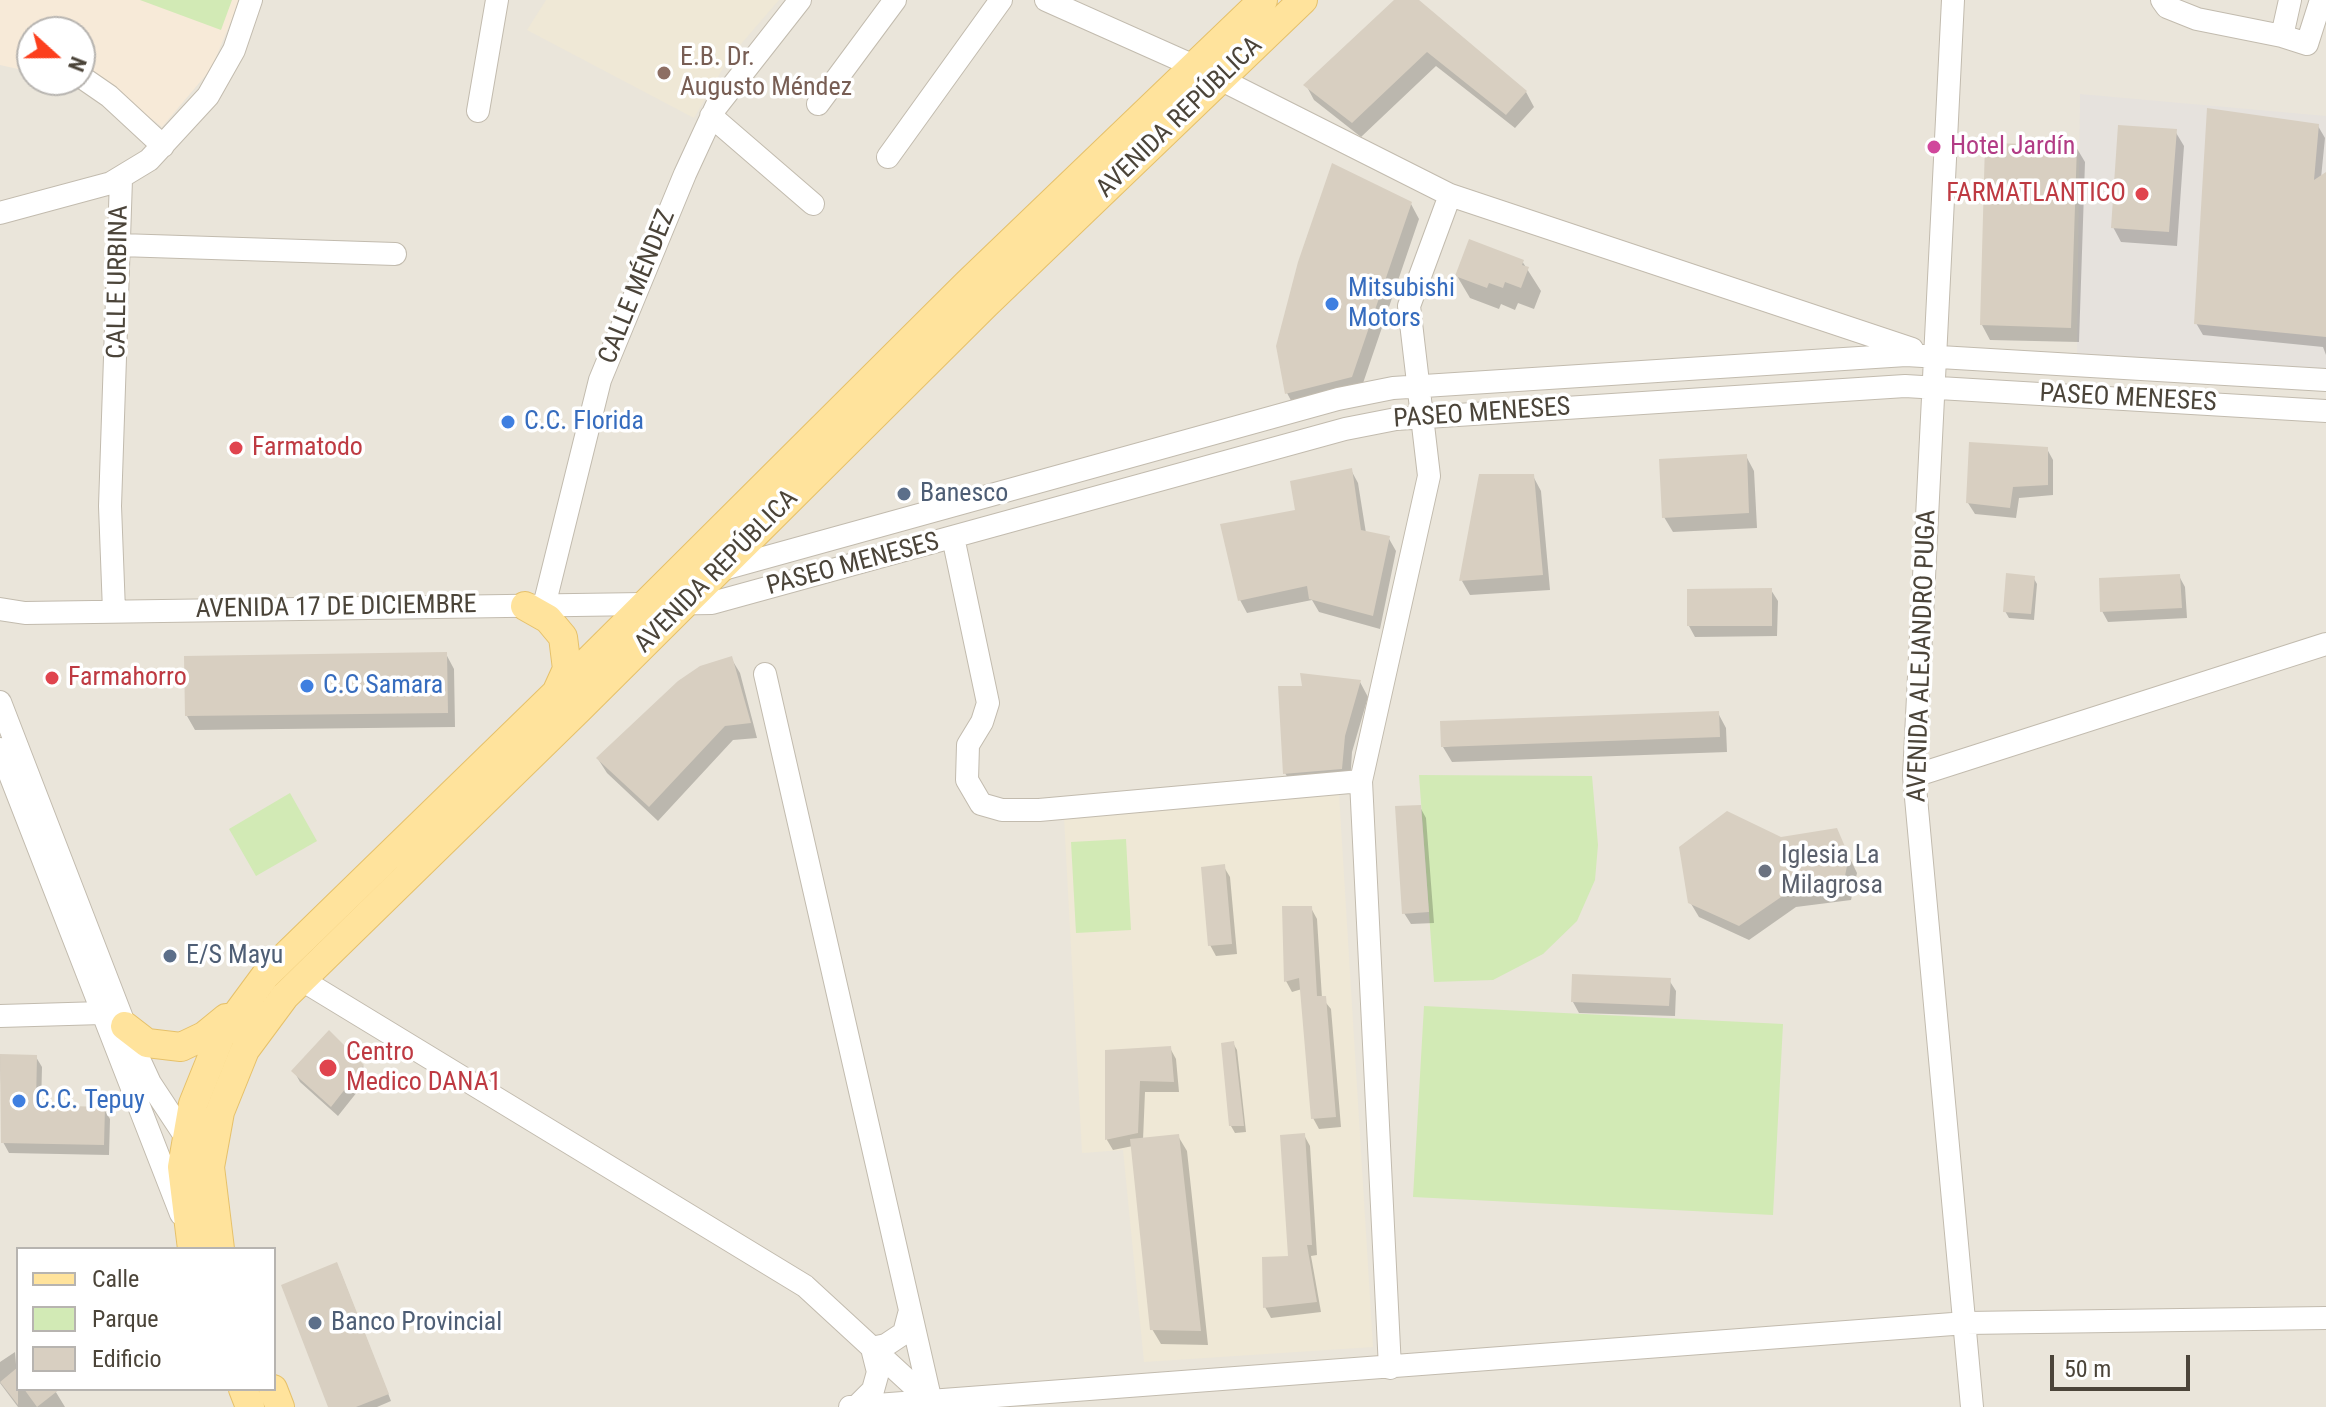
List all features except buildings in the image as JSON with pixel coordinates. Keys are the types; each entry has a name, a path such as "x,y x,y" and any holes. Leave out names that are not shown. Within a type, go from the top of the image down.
{"main road":[{"name":"AVENIDA REPÚBLICA","path":"239,1007 265,976 556,693 967,284 1263,0"},
{"name":"AVENIDA REPÚBLICA","path":"211,1190 213,1141 232,1077 262,1024 302,980 686,604 986,304 1303,0"},
{"path":"534,606 563,637 567,669 556,693"},
{"path":"113,1020 147,1043 181,1047 204,1036 239,1007"},
{"path":"190,1239 182,1167 185,1136 206,1066 239,1007"},
{"path":"185,1136 202,1164 211,1190 220,1247"}],"street":[{"name":"CALLE URBINA","path":"114,611 110,506 121,179 163,146 191,117 222,73 251,0"},
{"path":"478,111 497,0"},
{"name":"CALLE MÉNDEZ","path":"534,606 600,380 711,116 734,79 800,0"},
{"path":"818,104 895,0"},
{"path":"888,157 1001,0"},
{"path":"1046,0 1221,79 1450,195 1936,357"},
{"name":"AVENIDA ALEJANDRO PUGA","path":"1953,0 1914,776 1972,1407"},
{"path":"2162,0 2167,7 2197,19 2307,44 2321,0"},
{"path":"2282,36 2290,0"},
{"path":"96,87 163,146"},
{"path":"711,116 813,204"},
{"path":"0,213 121,179"},
{"path":"1390,1368 1361,781 1429,476 1421,387 1409,306 1450,195"},
{"path":"120,245 395,254"},
{"name":"PASEO MENESES","path":"646,604 720,570 1338,399 1421,387 1863,356 1936,357 2326,380"},
{"name":"PASEO MENESES","path":"646,604 686,604 737,597 1345,429 1422,417 1864,387 1934,388 2326,411"},
{"path":"953,537 988,703 982,722 968,745 967,780 981,804 1002,810 1039,810 1361,781"},
{"name":"AVENIDA 17 DE DICIEMBRE","path":"0,618 25,613 114,611 646,604"},
{"name":"AVENIDA 17 DE DICIEMBRE","path":"0,609 25,613"},
{"path":"1914,776 2326,644"},
{"path":"765,674 931,1404"},
{"path":"0,702 190,1239"},
{"path":"0,749 113,1020 185,1136"},
{"path":"302,980 805,1286 931,1404"},
{"path":"0,1016 113,1020"},
{"path":"872,1348 886,1345 904,1333 909,1314"},
{"path":"850,1407 931,1404 1966,1323 2326,1318"},
{"path":"856,1407 873,1390 878,1372 872,1348"}],"shaded area":[{"path":"0,0 2326,0 2326,1407 0,1407"},
{"path":"0,0 240,0 211,69 162,127 96,75 96,16 16,16 16,68 0,65"},
{"name":"E.B. Dr. Augusto Méndez","path":"546,0 779,0 729,58 694,118 527,30"},
{"path":"2080,94 2326,116 2326,372 2077,359"},
{"path":"1339,794 1373,1347 1144,1362 1123,1150 1082,1153 1064,817"}],"green space":[{"path":"140,0 232,0 221,30"},
{"path":"1419,775 1592,776 1598,845 1595,880 1577,921 1543,954 1493,980 1434,982"},
{"path":"290,793 317,841 256,876 229,829"},
{"path":"1126,839 1131,930 1076,933 1071,842"},
{"path":"1424,1006 1783,1024 1773,1215 1413,1197"}],"place":[{"name":"E.B. Dr. Augusto Méndez","path":"664,73"},
{"name":"Hotel Jardín","path":"1934,147"},
{"name":"FARMATLANTICO","path":"2142,194"},
{"name":"Mitsubishi Motors","path":"1332,304"},
{"name":"C.C. Florida","path":"508,422"},
{"name":"Farmatodo","path":"236,448"},
{"name":"Banesco","path":"904,494"},
{"name":"Farmahorro","path":"52,678"},
{"name":"C.C Samara","path":"307,686"},
{"name":"Iglesia La Milagrosa","path":"1765,871"},
{"name":"E/S Mayu","path":"170,956"},
{"name":"Centro Medico DANA1","path":"328,1068"},
{"name":"C.C. Tepuy","path":"19,1101"},
{"name":"Banco Provincial","path":"315,1323"}]}
